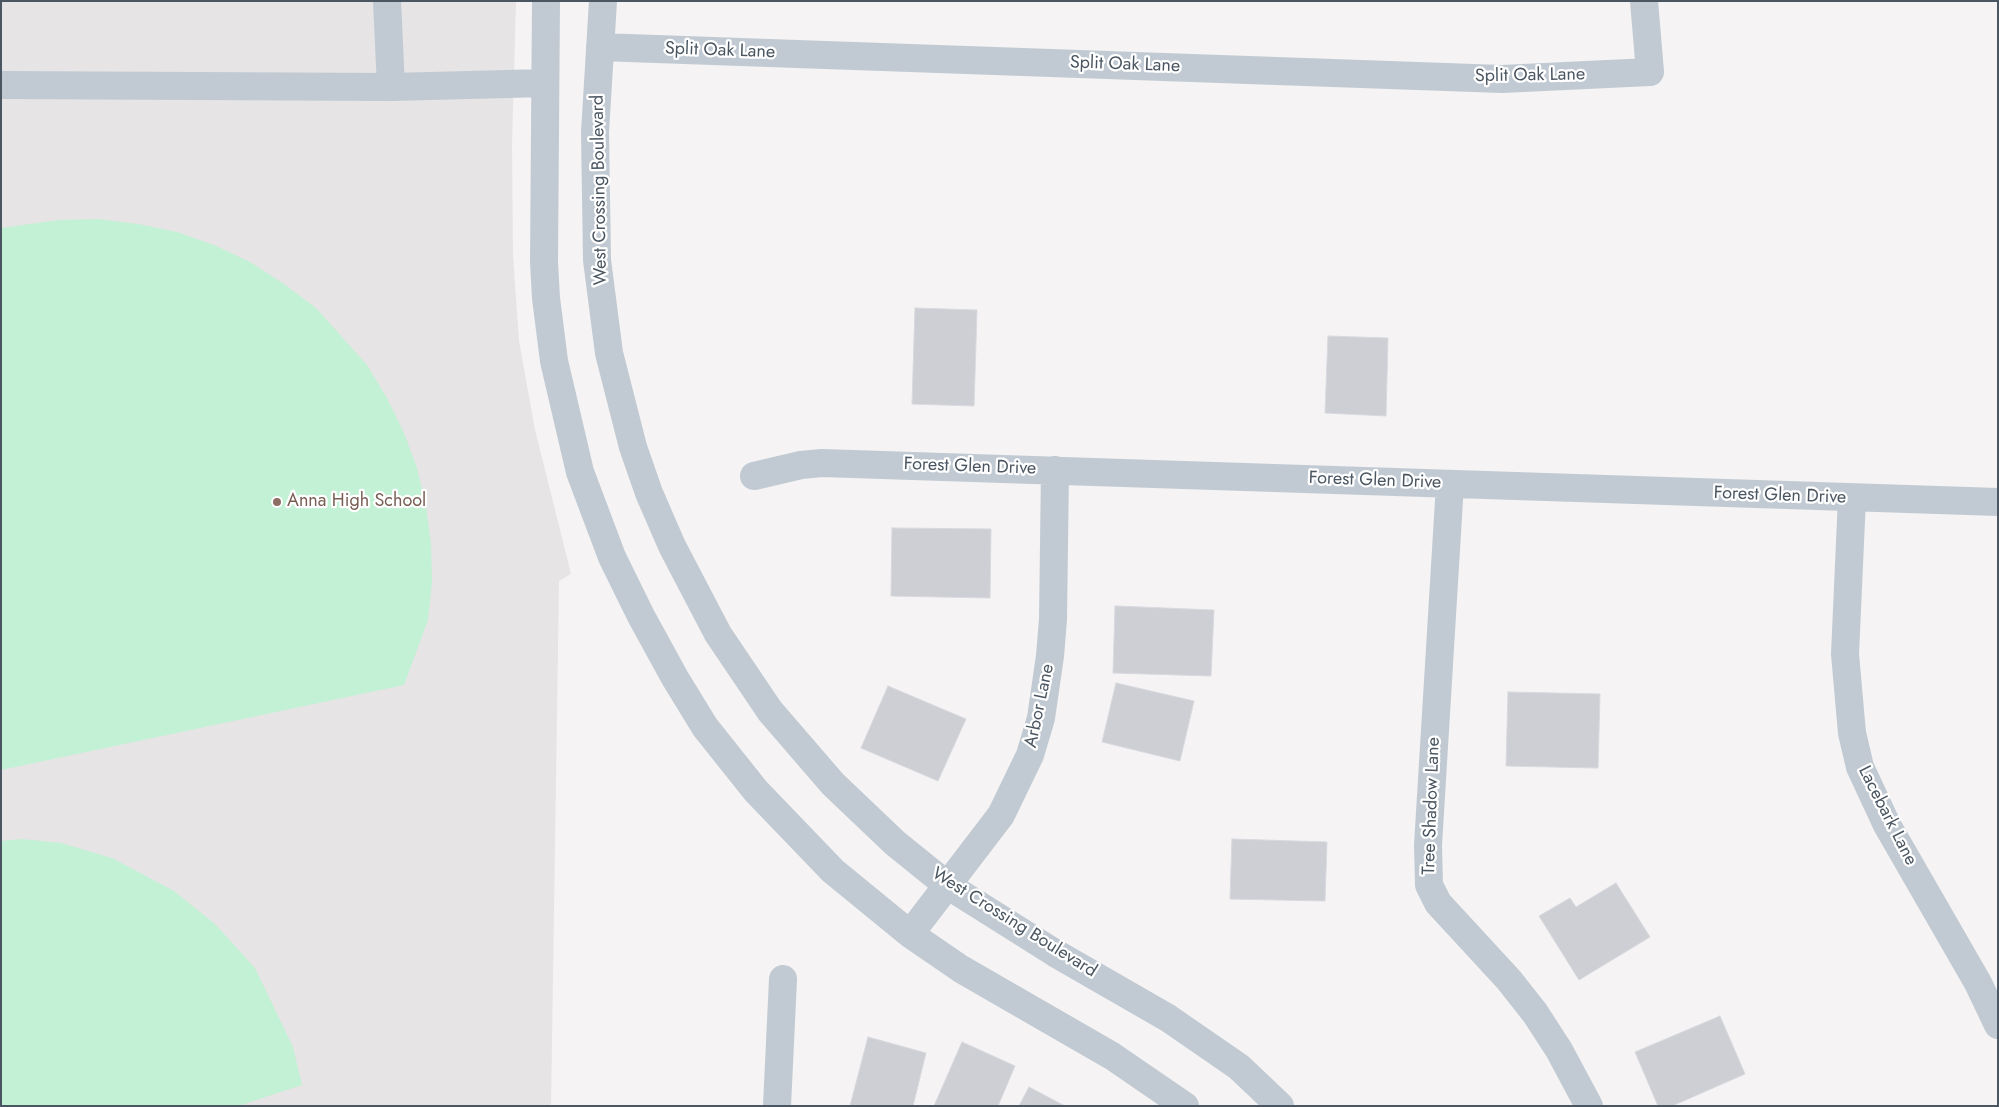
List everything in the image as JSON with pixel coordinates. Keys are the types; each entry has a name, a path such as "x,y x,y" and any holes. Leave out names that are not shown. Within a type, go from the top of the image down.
{"street":[{"path":"387,1 392,87"},
{"path":"546,1 544,262 546,298 554,361 580,472 612,557 675,678 716,741 756,791 833,871 910,934 961,970 1112,1056 1185,1106"},
{"name":"West Crossing Boulevard","path":"603,1 595,132 597,260 609,353 633,447 649,493 672,546 718,634 770,711 833,784 895,843 948,885 1055,953 1168,1018 1239,1067 1280,1106"},
{"name":"Split Oak Lane","path":"600,47 1502,79 1650,72 1644,1"},
{"path":"1,84 392,87 545,84"},
{"name":"Forest Glen Drive","path":"754,476 822,463 1998,502"},
{"name":"Arbor Lane","path":"910,934 1001,815 1030,755 1041,718 1046,690 1053,619 1055,470"},
{"name":"Tree Shadow Lane","path":"1450,484 1428,845 1429,885 1438,903 1502,973 1535,1013 1559,1050 1589,1106"},
{"name":"Lacebark Lane","path":"1852,498 1846,662 1852,733 1860,767 1887,825 1978,984 1998,1025"},
{"path":"777,1106 783,979"}],"shaded area":[{"name":"Anna High School","path":"1,1 516,1 512,145 513,255 519,341 535,430 571,574 559,581 551,1106 1,1106"}],"green space":[{"path":"98,219 138,224 177,232 214,245 250,262 316,308 367,365 387,398 404,433 417,468 426,506 431,544 432,582 428,620 404,685 1,770 1,228 59,220"},
{"path":"22,839 61,843 112,858 174,891 215,924 255,968 293,1047 302,1085 238,1106 1,1106 1,841"}],"building":[{"path":"915,308 977,310 974,406 912,404"},
{"path":"1328,336 1388,338 1386,416 1325,413"},
{"path":"892,528 991,529 990,598 891,596"},
{"path":"1115,606 1214,610 1211,676 1113,673"},
{"path":"1116,683 1194,701 1180,761 1102,742"},
{"path":"888,686 966,719 938,781 861,748"},
{"path":"1508,692 1600,694 1598,768 1506,766"},
{"path":"1232,839 1327,842 1325,901 1230,899"},
{"path":"1616,883 1650,937 1579,980 1539,916 1570,898 1576,907"},
{"path":"1720,1016 1745,1074 1672,1106 1658,1106 1635,1052"},
{"path":"868,1037 926,1053 913,1106 850,1106"},
{"path":"962,1042 1015,1066 998,1106 934,1106"},
{"path":"1029,1087 1065,1106 1019,1106"}],"place":[{"name":"Anna High School","path":"277,502"}]}
